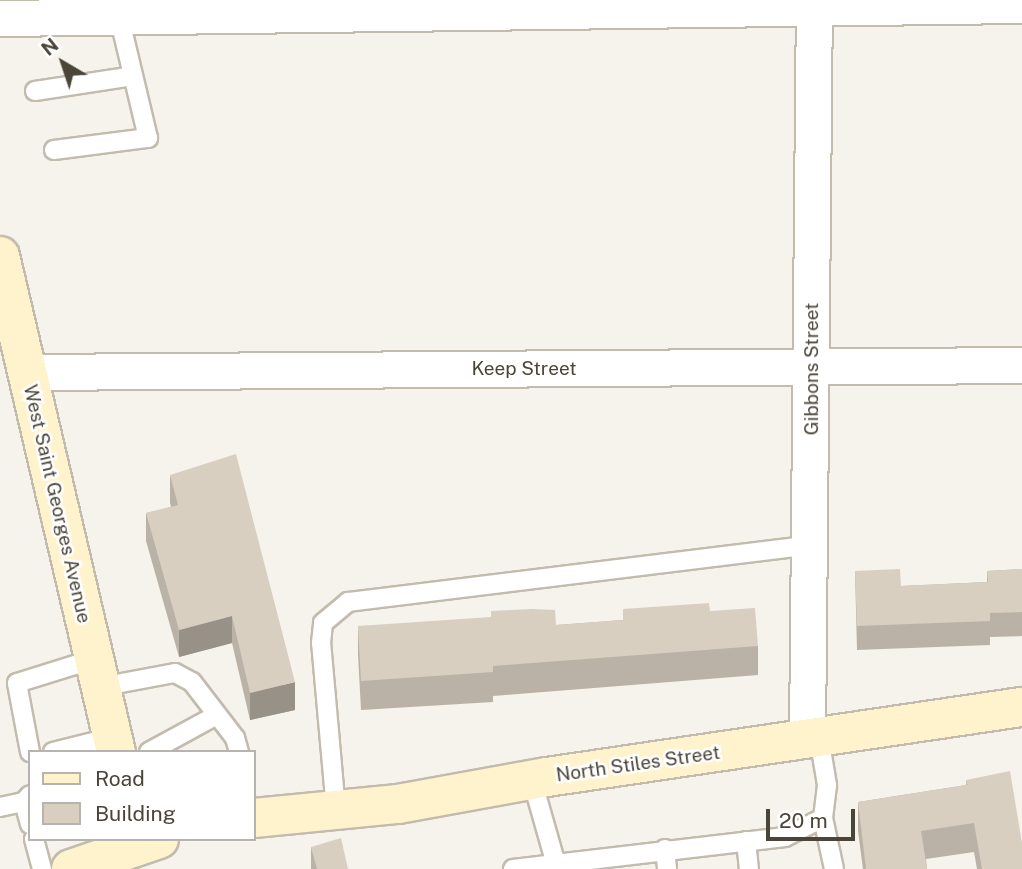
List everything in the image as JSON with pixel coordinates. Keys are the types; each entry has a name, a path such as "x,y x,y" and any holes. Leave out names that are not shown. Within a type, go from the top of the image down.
{"main road":[{"name":"West Saint Georges Avenue","path":"2,272 114,744"},
{"name":"North Stiles Street","path":"256,815 398,804 532,780 1022,707"},
{"path":"71,869 145,848"}],"street":[{"path":"0,18 34,9 106,11 814,3 1022,5"},
{"name":"Gibbons Street","path":"813,738 810,545 814,3"},
{"name":"Keep Street","path":"26,372 1022,365"}],"lane":[{"path":"54,150 148,138 133,76 106,11"},
{"path":"35,91 133,76"},
{"path":"336,810 322,633 323,623 348,602 810,545"},
{"path":"30,750 17,682 97,673 175,673 192,682 235,738 238,750"},
{"path":"153,750 217,715"},
{"path":"813,738 827,785 823,818 834,869"},
{"path":"68,750 114,744"},
{"path":"532,780 555,861"},
{"path":"0,807 27,799"},
{"path":"513,869 555,861 785,837 823,818"},
{"path":"35,841 42,869"},
{"path":"746,841 749,869"},
{"path":"665,849 667,869"}],"building":[{"path":"236,454 295,682 250,693 232,616 179,630 146,513 178,505 170,475"},
{"path":"900,569 901,586 988,582 987,571 1022,569 1022,612 990,613 990,621 857,626 855,571"},
{"path":"709,603 710,611 755,608 758,646 493,666 493,672 361,681 358,626 491,617 491,611 532,609 555,610 556,625 623,620 623,609"},
{"path":"1010,771 1022,843 1022,869 982,869 974,823 921,831 927,869 866,869 858,802 967,785 966,780"},
{"path":"341,838 348,869 317,869 311,847"}]}
